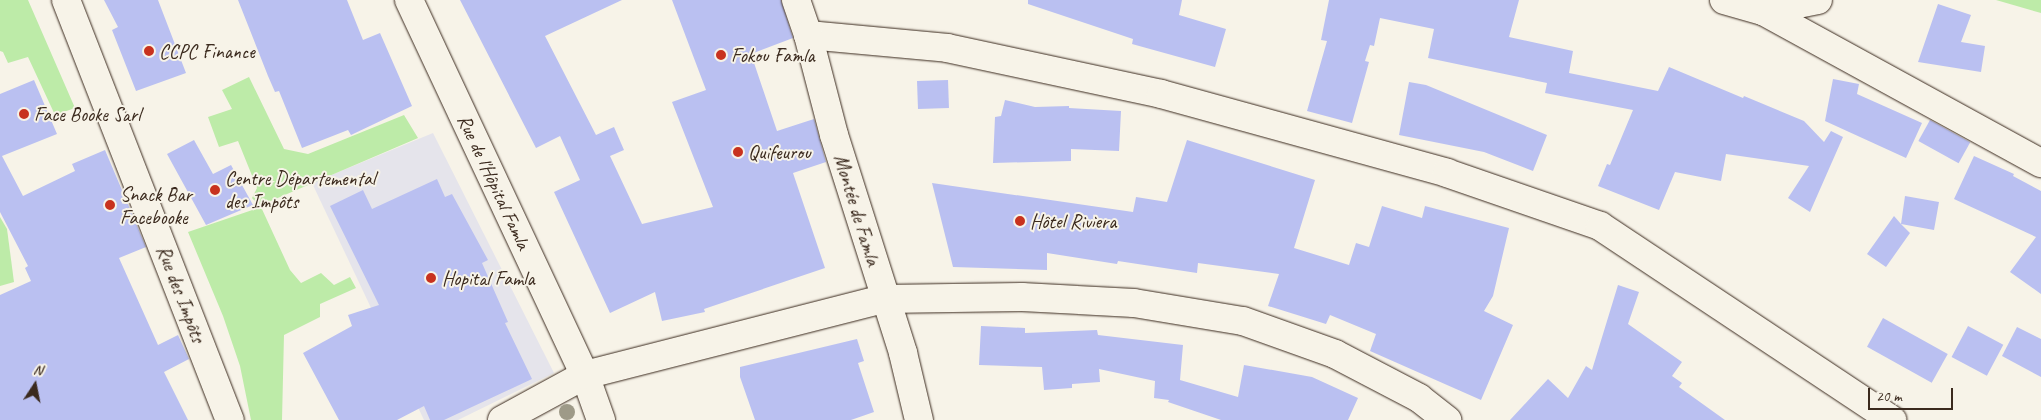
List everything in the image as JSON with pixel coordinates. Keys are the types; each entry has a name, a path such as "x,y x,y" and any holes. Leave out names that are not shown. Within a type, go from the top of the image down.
{"street":[{"name":"Rue des Impôts","path":"66,0 230,420"},
{"name":"Rue de l'Hôpital Famla","path":"409,0 585,375 601,420"},
{"name":"Montée de Famla","path":"796,0 808,35 834,135 884,299 903,353 919,420"},
{"path":"1724,0 1763,11 2041,163"},
{"path":"1763,11 1818,0"},
{"path":"808,35 947,48 1161,94 1446,173 1600,226 1892,420"},
{"path":"502,420 585,375 884,299 1022,297 1124,302 1242,321 1335,354 1420,398 1447,420"}],"shaded area":[{"name":"Hopital Famla","path":"433,133 554,373 458,420 424,420 312,183"}],"green space":[{"path":"0,0 28,0 75,108 55,115 28,57 8,63 3,52 0,51"},
{"path":"1996,0 2041,0 2041,13"},
{"path":"249,77 284,149 308,154 404,115 418,138 259,206 252,198 257,188 238,141 219,147 208,117 232,109 222,90"},
{"path":"261,207 290,270 301,283 321,273 334,285 350,277 356,288 320,304 320,317 284,335 282,420 251,420 240,366 223,316 188,232"},
{"path":"0,217 7,229 14,282 0,286"}],"building":[{"name":"CCPC Finance","path":"104,0 158,0 186,73 136,91 112,30 118,27"},
{"path":"238,0 347,0 363,40 380,33 412,106 351,135 348,130 302,148 279,91 275,92 268,76"},
{"path":"460,0 622,0 545,36 596,135 614,127 624,150 610,156 642,224 713,207 672,102 706,90 672,0 781,0 793,38 751,54 777,131 814,119 826,162 793,173 825,268 704,309 705,312 662,321 655,292 610,313 554,192 580,180 560,136 536,148"},
{"path":"1028,0 1182,0 1179,15 1226,29 1215,67 1132,44 1133,39 1028,4"},
{"path":"1329,0 1519,0 1509,37 1573,51 1569,73 1658,91 1669,67 1804,121 1824,142 1831,131 1843,137 1810,212 1788,198 1809,166 1726,154 1721,181 1675,172 1659,210 1598,186 1607,164 1610,165 1633,110 1545,93 1547,83 1428,58 1434,29 1380,18 1374,46 1370,45 1365,61 1369,62 1352,123 1307,111 1327,41 1321,40"},
{"path":"1938,4 1971,15 1961,42 1985,46 1981,72 1918,62"},
{"path":"1833,79 1859,84 1857,94 1922,123 1906,158 1825,121"},
{"path":"34,80 57,134 2,156 23,196 75,171 72,164 105,150 146,247 119,258 158,345 178,335 189,359 164,372 188,420 0,420 0,295 31,281 25,268 28,266 0,212 0,94"},
{"path":"948,80 949,108 918,109 917,81"},
{"path":"1409,82 1426,85 1547,135 1533,171 1484,152 1399,135"},
{"path":"1005,100 1035,107 1069,106 1069,108 1121,111 1119,151 1071,149 1071,161 993,163 995,117 1001,116"},
{"path":"1930,120 1970,142 1959,163 1918,141"},
{"name":"Centre Départemental des Impôts","path":"194,140 213,174 231,165 253,205 206,225 167,154"},
{"path":"1187,140 1315,180 1294,248 1349,265 1356,243 1369,247 1382,206 1422,218 1425,206 1509,228 1493,296 1484,311 1513,325 1481,400 1370,351 1376,334 1330,315 1326,324 1268,306 1279,274 1198,263 1197,273 1118,261 1117,264 1047,253 1047,270 953,267 932,183 1133,212 1136,197 1167,202"},
{"path":"1974,156 2014,174 2013,176 2041,191 2041,294 2010,272 2036,237 1954,199"},
{"name":"Hopital Famla","path":"437,179 445,197 452,194 488,260 482,263 508,322 505,323 532,379 444,420 430,420 424,406 397,420 339,420 303,353 352,326 348,315 379,305 330,206 363,190 372,209"},
{"path":"1905,196 1939,202 1934,230 1901,224"},
{"path":"1894,216 1910,233 1886,267 1867,254"},
{"path":"1618,285 1639,292 1628,324 1682,362 1672,376 1682,383 1679,387 1725,420 1510,420 1548,379 1568,398 1586,366 1592,370"},
{"path":"1883,318 1948,354 1932,383 1867,347"},
{"path":"981,326 1025,328 1025,333 1097,330 1098,335 1183,345 1180,380 1238,397 1244,365 1312,377 1358,398 1348,420 1221,420 1168,402 1169,400 1154,398 1155,381 1099,369 1100,382 1072,384 1072,388 1044,390 1042,367 979,365"},
{"path":"1968,326 2003,345 1987,376 1952,357"},
{"path":"2017,327 2041,339 2041,377 2002,356"},
{"path":"857,339 864,361 858,363 874,412 851,420 755,420 740,377 740,367"}],"place":[{"name":"CCPC Finance","path":"149,51"},
{"name":"Fokou Famla","path":"721,55"},
{"name":"Face Booke Sarl","path":"24,114"},
{"name":"Quifeurou","path":"738,152"},
{"name":"Centre Départemental des Impôts","path":"215,190"},
{"name":"Snack Bar Facebooke","path":"110,205"},
{"name":"Hôtel Riviera","path":"1020,221"},
{"name":"Hopital Famla","path":"431,278"}]}
